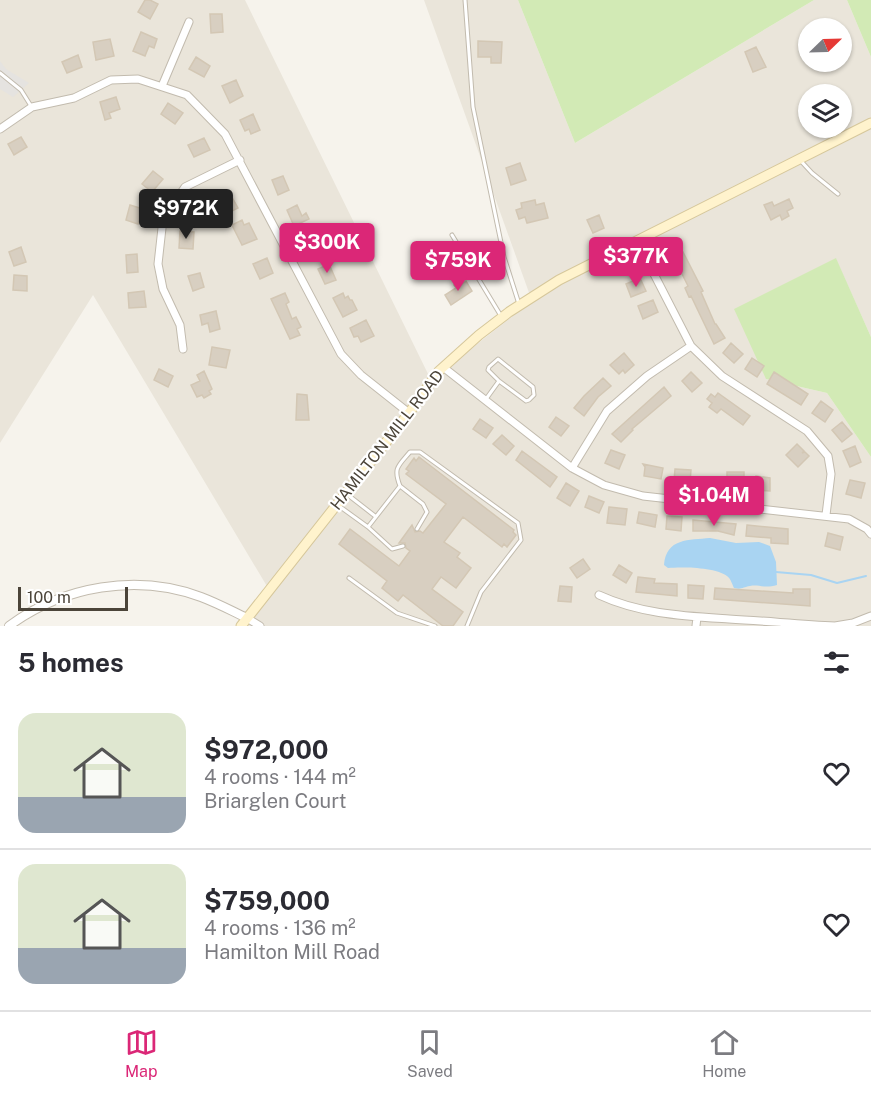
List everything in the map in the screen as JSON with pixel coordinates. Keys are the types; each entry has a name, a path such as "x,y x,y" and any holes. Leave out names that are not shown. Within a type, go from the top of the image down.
{"main road":[{"name":"HAMILTON MILL ROAD","path":"244,622 409,414 443,367 502,318 559,280 871,123"}],"street":[{"path":"162,86 189,22"},
{"path":"0,129 32,107 74,98 111,80 138,79 187,95 225,134 341,354 361,375 409,414"},
{"path":"183,349 180,325 163,289 158,264 163,219 185,187 240,160"},
{"path":"637,241 692,346 722,376 807,430 818,441 828,456 831,474 826,515"},
{"path":"572,468 607,411 647,376 692,346"},
{"path":"443,367 572,468 604,485 643,496 849,519 867,528 871,534"},
{"path":"9,626 44,604 69,594 94,588 122,586 149,587 191,594 222,606 244,622 260,626"},
{"path":"599,595 620,605 639,610 697,617 835,626 853,623 871,616"},
{"path":"696,626 697,617"}],"lane":[{"path":"465,0 476,123 508,273 519,306"},
{"path":"0,73 21,90 32,107"},
{"path":"799,159 838,194"},
{"path":"452,235 502,318"},
{"path":"498,359 533,387 534,395 526,401 499,381 488,370 498,359"},
{"path":"485,400 499,381"},
{"path":"417,529 427,512 423,504 399,486 395,474 397,467 410,452 420,452 518,523 521,540 481,592 467,626"},
{"path":"368,527 399,486"},
{"path":"346,493 375,516"},
{"path":"337,505 368,527 392,549 403,546"},
{"path":"350,578 397,613 435,626"}],"shaded area":[{"path":"0,0 245,0 431,380 532,301 424,0 518,0 575,143 814,0 847,0 871,57 871,337 836,259 766,379 827,393 871,457 871,626 241,626 271,593 93,295 0,443"},
{"path":"0,61 6,69 29,83 13,97 0,89"}],"green space":[{"path":"518,0 814,0 575,143"},
{"path":"847,0 871,0 871,57"},
{"path":"836,258 871,337 871,457 827,393 766,379 734,309"}],"water":[{"path":"710,538 736,543 759,542 770,546 776,562 777,585 737,589 722,573 698,568 668,568 664,565 669,550 674,545 687,540"}],"building":[{"path":"145,0 158,4 150,19 138,12"},
{"path":"210,14 222,14 223,32 211,33"},
{"path":"141,32 157,39 154,48 149,46 145,56 133,51"},
{"path":"110,39 114,56 96,60 93,42"},
{"path":"478,41 502,42 501,63 491,63 491,57 478,57"},
{"path":"756,47 766,67 753,72 745,52"},
{"path":"78,55 82,67 67,73 62,62"},
{"path":"196,57 210,66 204,77 189,69"},
{"path":"236,80 243,96 230,103 222,86"},
{"path":"116,97 120,109 109,113 111,118 105,120 100,102"},
{"path":"168,103 183,113 175,124 161,114"},
{"path":"253,114 260,130 251,134 249,129 245,131 240,120"},
{"path":"21,137 27,147 14,155 8,144"},
{"path":"204,138 210,150 194,157 188,145"},
{"path":"520,163 526,180 511,185 506,168"},
{"path":"153,171 163,179 152,192 142,184"},
{"path":"283,176 289,190 278,195 272,180"},
{"path":"229,192 238,208 228,213 220,197"},
{"path":"789,199 793,208 787,211 789,216 782,220 780,215 771,220 764,205 772,202 774,206"},
{"path":"535,200 536,205 544,203 548,218 527,223 525,217 519,219 516,210 522,208 521,203"},
{"path":"130,205 143,209 138,224 126,220"},
{"path":"297,205 302,216 306,213 309,219 294,226 287,210"},
{"path":"599,215 604,228 593,233 587,220"},
{"path":"242,220 244,225 249,223 257,239 242,245 232,225"},
{"path":"180,231 194,232 193,249 179,248"},
{"path":"319,231 329,250 312,259 307,249 314,246 309,237"},
{"path":"21,247 26,262 14,266 9,252"},
{"path":"683,252 703,291 701,292 715,324 725,338 714,344 691,296 689,297 685,288 688,286 681,272 677,274 670,258"},
{"path":"137,254 138,272 127,273 126,255"},
{"path":"267,258 273,273 260,279 253,264"},
{"path":"329,264 336,280 325,284 318,269"},
{"path":"200,273 204,287 193,291 188,276"},
{"path":"14,275 27,276 27,291 13,290"},
{"path":"640,278 646,291 631,297 626,284"},
{"path":"460,281 462,284 466,281 472,291 451,305 445,295 456,288 454,285"},
{"path":"144,291 146,307 129,308 128,293"},
{"path":"285,293 289,302 286,304 292,319 296,317 301,327 297,329 300,335 290,339 271,299"},
{"path":"343,293 345,298 348,296 352,300 357,310 343,317 333,298"},
{"path":"653,300 658,312 643,319 638,306"},
{"path":"216,311 220,329 210,332 208,323 202,325 200,315"},
{"path":"366,320 374,336 361,342 358,336 354,337 350,328"},
{"path":"731,343 743,354 734,363 723,353"},
{"path":"212,347 230,350 226,368 209,365"},
{"path":"624,353 634,365 625,373 623,370 619,374 610,365"},
{"path":"752,358 764,366 757,377 745,369"},
{"path":"159,369 173,376 168,387 154,380"},
{"path":"204,371 212,389 209,391 211,394 204,398 202,395 197,397 191,385 200,381 197,375"},
{"path":"691,372 702,383 692,392 682,381"},
{"path":"774,372 808,394 801,405 767,384"},
{"path":"603,378 611,386 598,397 584,416 574,408"},
{"path":"664,387 671,396 632,429 621,442 612,434"},
{"path":"718,393 750,416 743,425 721,409 717,413 709,407 712,403 707,399 711,394 715,397"},
{"path":"297,394 307,395 309,420 296,420"},
{"path":"821,401 833,410 825,422 812,413"},
{"path":"556,417 569,426 561,436 549,427"},
{"path":"480,419 493,428 486,438 473,429"},
{"path":"842,422 852,434 842,442 832,430"},
{"path":"502,435 514,446 506,455 493,444"},
{"path":"797,444 804,451 802,453 805,452 809,456 798,467 786,455"},
{"path":"855,446 861,462 850,467 843,451"},
{"path":"611,450 625,455 619,469 605,463"},
{"path":"522,451 557,477 550,487 516,460"},
{"path":"419,457 514,530 516,535 507,547 504,544 502,547 463,517 444,542 460,553 457,557 471,568 456,588 441,577 432,589 463,612 453,626 443,626 403,595 398,601 382,588 387,581 339,544 350,529 399,566 410,551 406,548 405,543 399,543 412,525 415,532 423,533 446,504 406,474 409,471 406,469 414,458 416,461"},
{"path":"643,464 663,468 661,479 644,476"},
{"path":"675,469 691,470 690,482 674,481"},
{"path":"727,472 744,472 744,487 727,488"},
{"path":"756,476 770,478 770,491 755,490"},
{"path":"850,480 865,483 861,498 846,494"},
{"path":"566,483 579,491 570,506 557,498"},
{"path":"589,496 604,502 599,513 585,507"},
{"path":"609,507 627,509 625,525 607,523"},
{"path":"639,512 657,515 655,527 637,523"},
{"path":"667,516 682,517 681,531 666,529"},
{"path":"693,520 736,524 734,535 718,531 693,531"},
{"path":"747,525 788,529 788,544 771,543 771,538 746,536"},
{"path":"828,533 843,537 840,550 825,546"},
{"path":"583,559 590,569 577,578 570,568"},
{"path":"619,565 632,573 626,583 613,575"},
{"path":"638,577 655,579 654,583 677,584 677,596 636,592"},
{"path":"688,585 704,586 703,599 688,598"},
{"path":"560,586 572,587 571,602 558,601"},
{"path":"715,588 793,593 793,589 810,589 810,606 714,599"}],"waterway":[{"path":"776,572 811,575 837,583 866,576"}]}
